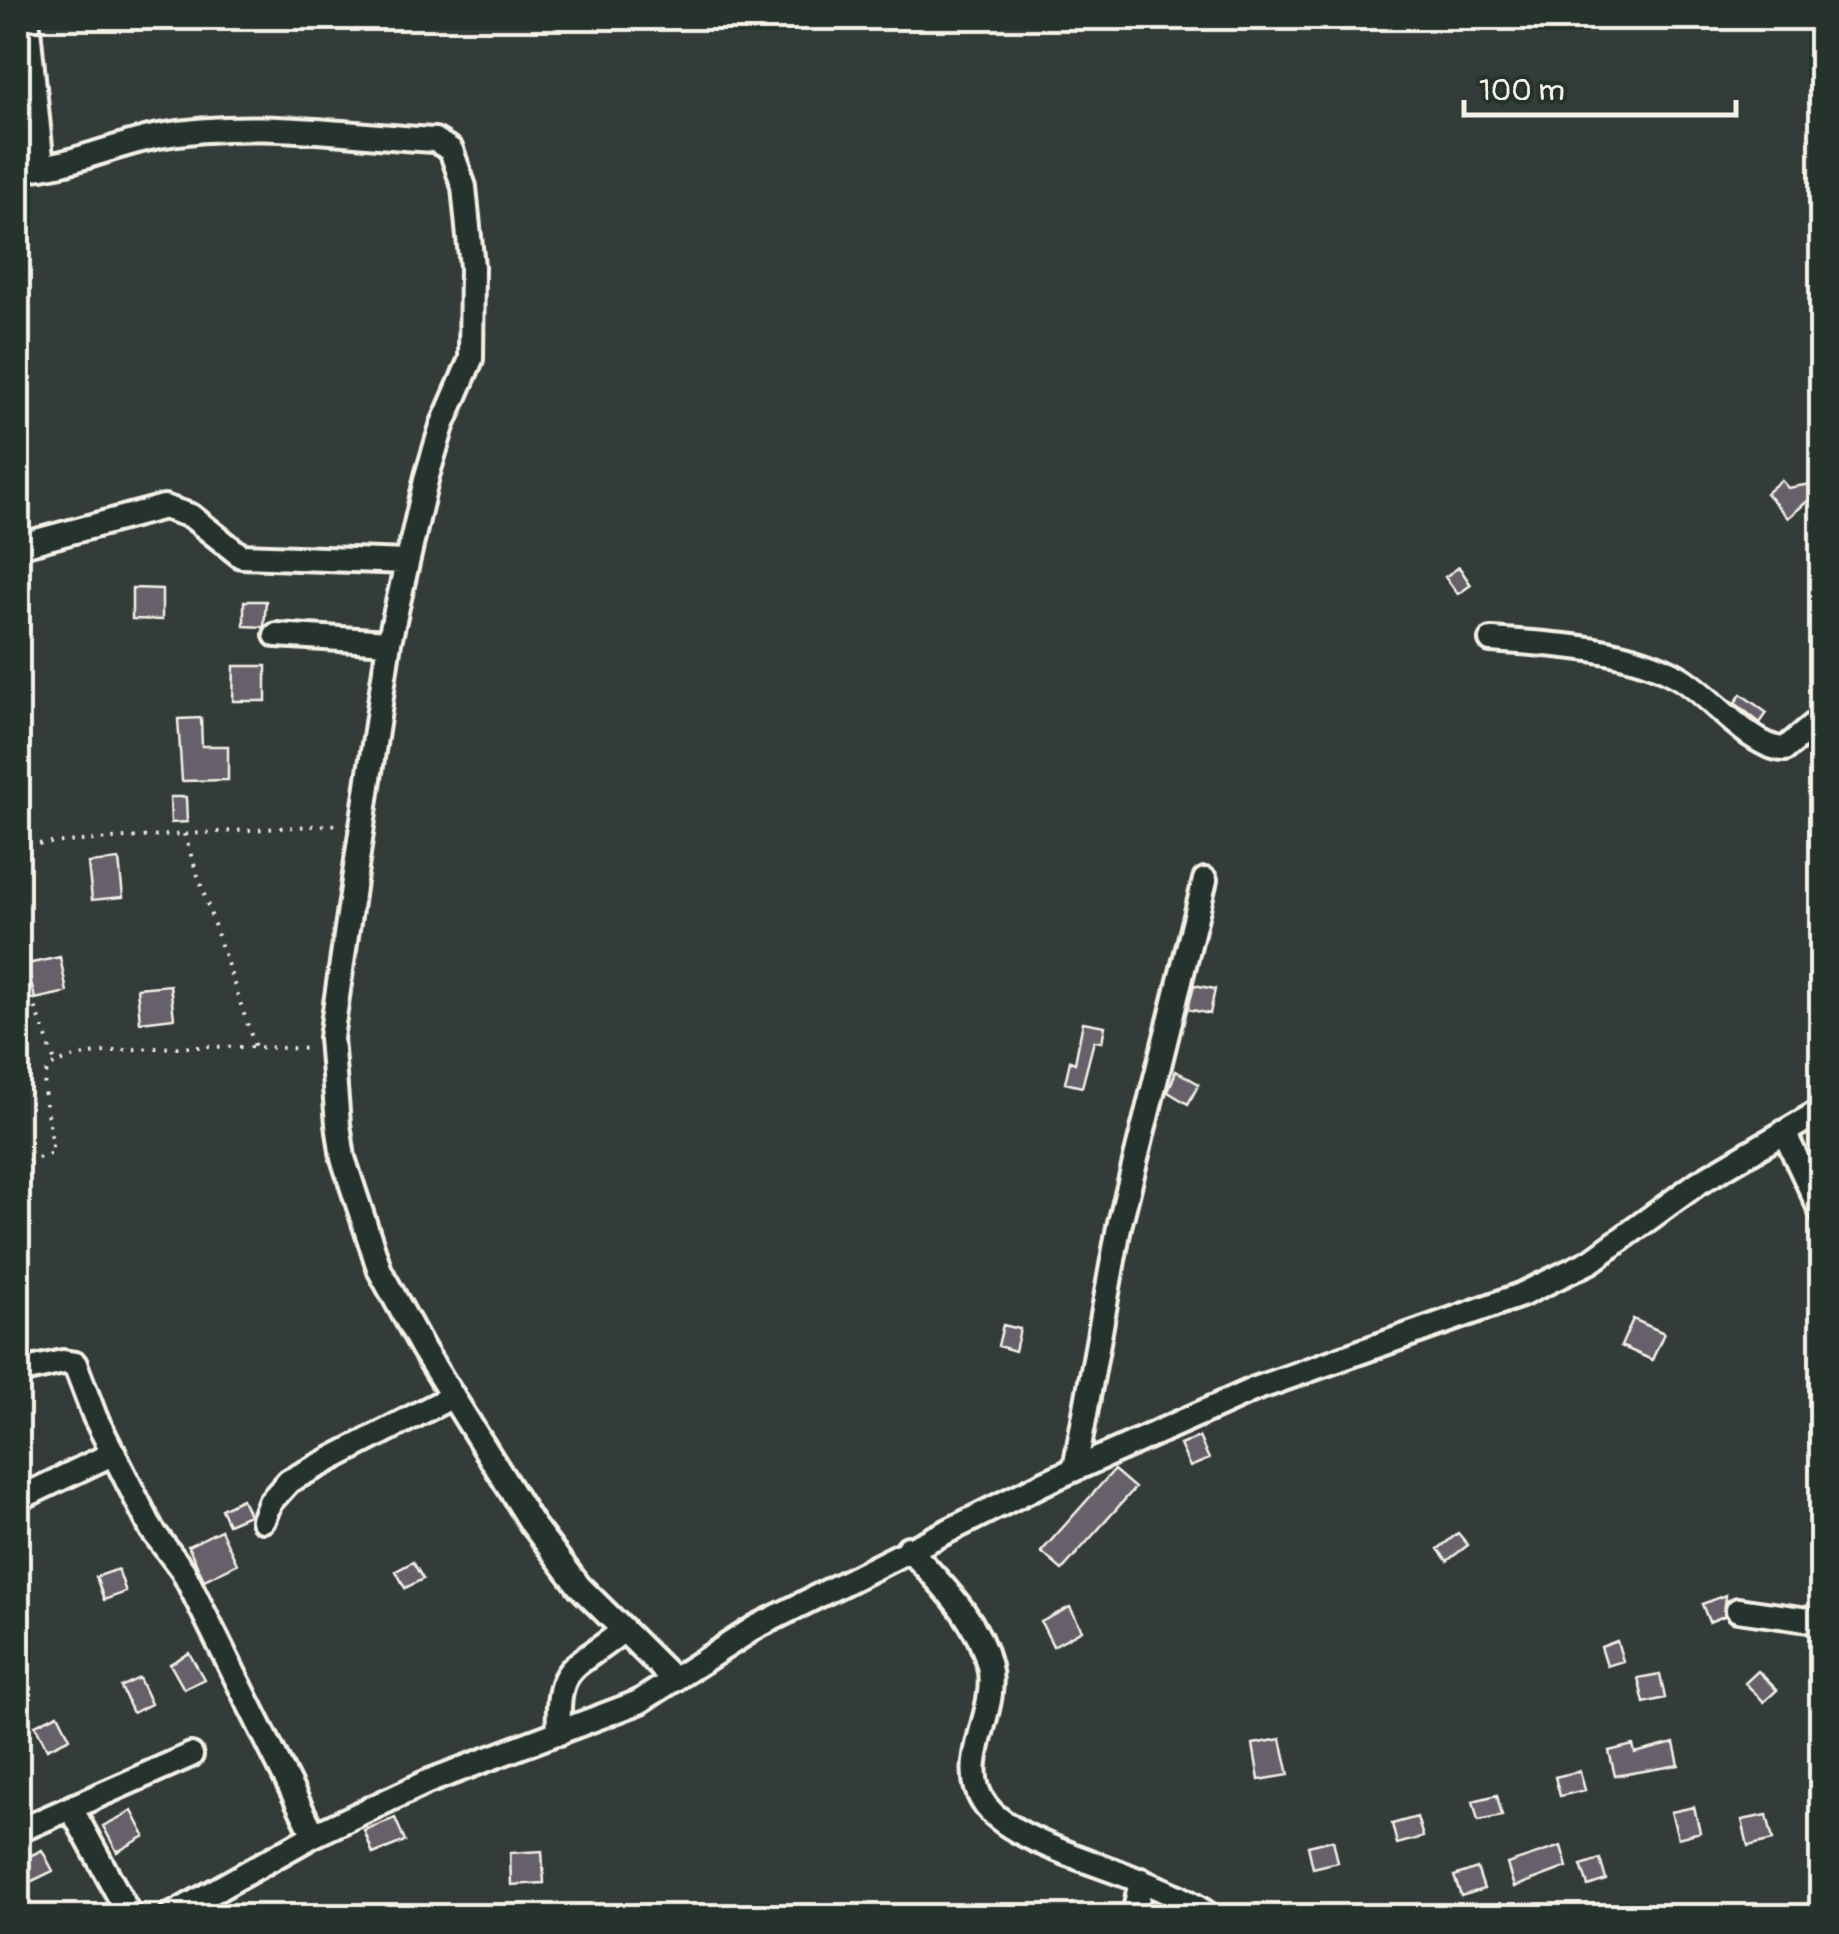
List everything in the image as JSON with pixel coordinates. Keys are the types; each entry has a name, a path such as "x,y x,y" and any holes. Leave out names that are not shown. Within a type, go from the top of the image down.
{"street":[{"path":"27,18 42,167"},
{"path":"18,170 83,160 158,136 239,128 446,144 458,164 470,226 472,359 442,426 389,642 332,1050 343,1158 380,1270 532,1524 621,1632 674,1680"},
{"path":"18,546 153,507 176,507 242,556 407,562"},
{"path":"276,635 389,642"},
{"path":"1492,640 1598,652 1663,668 1705,694 1769,748 1785,749 1822,718"},
{"path":"1076,1469 1123,1209 1205,880"},
{"path":"170,1916 314,1835 426,1782 639,1702 756,1627 908,1548 1076,1469 1256,1389 1533,1289 1590,1261 1698,1183 1822,1110"},
{"path":"1784,1132 1822,1213"},
{"path":"18,1372 63,1362 76,1364 152,1530 183,1571 314,1835"},
{"path":"263,1520 270,1502 290,1481 453,1396"},
{"path":"18,1499 114,1453"},
{"path":"908,1548 970,1621 990,1667 989,1710 975,1755 975,1780 985,1804 1006,1826 1142,1880 1210,1916"},
{"path":"1738,1610 1822,1622"},
{"path":"559,1733 557,1694 566,1673 621,1632"},
{"path":"18,1831 191,1755"},
{"path":"72,1808 130,1916"},
{"path":"1134,1916 1142,1880"}],"path":[{"path":"18,845 362,823"},
{"path":"184,834 255,1047"},
{"path":"18,958 56,1065"},
{"path":"18,1166 52,1153 44,1083 56,1065 126,1051 255,1047 332,1050"}],"building":[{"path":"1781,480 1788,488 1822,482 1822,497 1810,499 1788,518 1766,493"},
{"path":"1459,567 1471,585 1458,594 1445,577"},
{"path":"132,588 162,589 162,620 132,619"},
{"path":"244,601 266,601 264,627 244,626"},
{"path":"234,666 266,666 266,701 233,701"},
{"path":"1741,694 1767,713 1760,723 1735,703"},
{"path":"201,718 202,746 228,746 228,780 182,781 178,719"},
{"path":"170,797 186,797 187,822 171,823"},
{"path":"119,860 123,897 92,900 88,863"},
{"path":"60,957 67,992 35,999 27,964"},
{"path":"170,985 174,1018 140,1022 137,988"},
{"path":"1194,985 1215,989 1210,1014 1188,1009"},
{"path":"1083,1022 1105,1026 1102,1042 1094,1041 1082,1087 1065,1083 1070,1061 1075,1063"},
{"path":"1176,1071 1199,1084 1188,1104 1168,1092"},
{"path":"1633,1319 1664,1333 1652,1360 1621,1346"},
{"path":"1003,1325 1020,1329 1015,1351 998,1346"},
{"path":"1199,1437 1209,1459 1190,1467 1180,1445"},
{"path":"1114,1470 1135,1488 1062,1570 1041,1552"},
{"path":"242,1499 249,1515 228,1524 221,1509"},
{"path":"221,1530 237,1564 204,1580 188,1546"},
{"path":"1458,1533 1468,1545 1447,1561 1438,1549"},
{"path":"413,1562 423,1579 405,1588 396,1571"},
{"path":"118,1569 126,1592 104,1600 96,1577"},
{"path":"1726,1595 1724,1616 1709,1622 1702,1604"},
{"path":"1070,1607 1082,1630 1053,1646 1041,1622"},
{"path":"1617,1641 1623,1661 1607,1666 1601,1647"},
{"path":"189,1653 204,1679 184,1689 170,1664"},
{"path":"1758,1671 1777,1690 1764,1702 1745,1683"},
{"path":"1660,1674 1665,1698 1644,1703 1638,1678"},
{"path":"139,1678 151,1704 133,1713 121,1687"},
{"path":"58,1714 70,1738 47,1749 35,1725"},
{"path":"1281,1739 1289,1775 1259,1780 1253,1744"},
{"path":"1674,1743 1679,1765 1615,1776 1609,1751 1633,1745 1635,1753"},
{"path":"1580,1771 1585,1790 1560,1796 1555,1777"},
{"path":"1497,1795 1502,1816 1478,1821 1473,1801"},
{"path":"1694,1807 1700,1832 1678,1838 1671,1812"},
{"path":"132,1811 145,1836 117,1852 103,1826"},
{"path":"1767,1815 1773,1840 1748,1846 1742,1820"},
{"path":"1417,1817 1423,1837 1397,1844 1392,1824"},
{"path":"395,1818 405,1841 373,1854 364,1830"},
{"path":"1333,1840 1338,1862 1313,1868 1308,1846"},
{"path":"1561,1846 1567,1867 1514,1887 1507,1864"},
{"path":"42,1850 53,1871 30,1882 19,1861"},
{"path":"542,1851 544,1883 511,1885 510,1853"},
{"path":"1600,1859 1606,1880 1588,1886 1581,1865"},
{"path":"1477,1868 1484,1889 1461,1896 1454,1876"}]}
